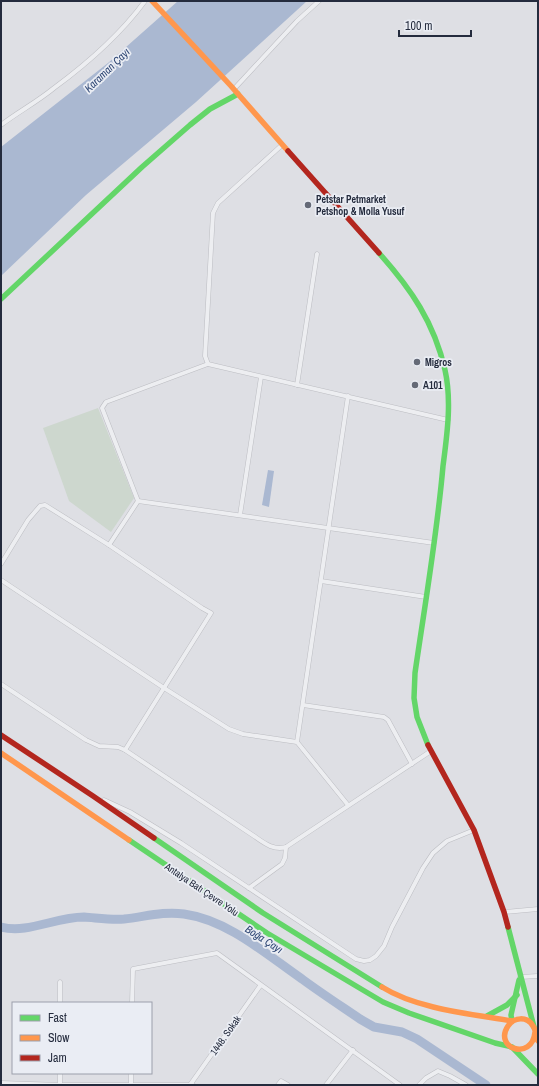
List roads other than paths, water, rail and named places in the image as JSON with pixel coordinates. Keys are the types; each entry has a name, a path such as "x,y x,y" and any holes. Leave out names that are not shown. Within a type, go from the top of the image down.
{"main road":[{"path":"154,3 234,90 402,279 428,320 437,343 445,371 448,398 448,420 441,491 415,673 414,698 417,717 431,751 474,830 504,912 538,1041"},
{"path":"1,299 142,167 190,125 234,90"},
{"path":"1,735 94,796 186,861 386,990 409,1000 430,1006 512,1021 521,1019 528,1021 535,1032 534,1041 527,1048 520,1050 512,1048 506,1042 504,1036 505,1028 512,1021"},
{"name":"Antalya Batı Çevre Yolu","path":"1,753 267,933 383,1002 409,1013 512,1048 538,1074"},
{"path":"512,1021 511,1015 517,995 520,977"},
{"path":"487,1016 507,1005 517,995"}],"street":[{"path":"1,125 54,88 112,40 131,20 145,1"},
{"path":"234,90 297,21 319,1"},
{"path":"208,364 205,356 213,213 218,203 282,145"},
{"path":"297,385 317,254"},
{"path":"138,501 102,408 106,402 208,364 448,420"},
{"path":"240,515 261,377"},
{"path":"297,742 348,396"},
{"path":"138,501 434,543"},
{"path":"109,545 138,501"},
{"path":"1,564 28,520 40,506 45,505 109,545 211,613 126,750"},
{"path":"321,581 426,597"},
{"path":"2,582 229,729 243,734 297,742 348,805"},
{"path":"1,684 86,740 99,746 118,747 126,750 267,845 277,848 286,847 431,751"},
{"path":"303,705 384,717 388,720 412,764"},
{"path":"94,796 130,812 356,959 364,961 370,960 376,956 384,946 392,927 423,868 433,853 447,841 474,830"},
{"path":"249,888 282,864 285,858 286,847"},
{"path":"504,912 538,909"},
{"path":"132,1002 132,969 217,953 260,986 400,1085"},
{"path":"520,977 538,976"},
{"path":"60,982 60,1002"},
{"name":"1448. Sokak","path":"191,1085 260,986"},
{"path":"326,1085 352,1050"},
{"path":"419,1085 426,1078 438,1071 466,1085"},
{"path":"60,1074 60,1085"},
{"path":"131,1085 132,1074"},
{"path":"278,1085 281,1081 288,1085"},
{"path":"1,1083 60,1085 191,1085"}],"water":[{"name":"Karaman Çayı","path":"178,1 307,1 196,102 86,195 1,276 1,147 108,63"},
{"path":"268,470 274,471 269,507 262,505"}],"waterway":[{"name":"Boğa Çayı","path":"1,927 11,929 31,927 84,917 119,919 169,913 184,914 216,923 261,949 360,1019 374,1027 402,1032 417,1039 486,1085"}],"place":[{"name":"Petstar Petmarket Petshop & Molla Yusuf","path":"308,205"},
{"name":"Migros","path":"417,362"},
{"name":"A101","path":"415,385"}]}
